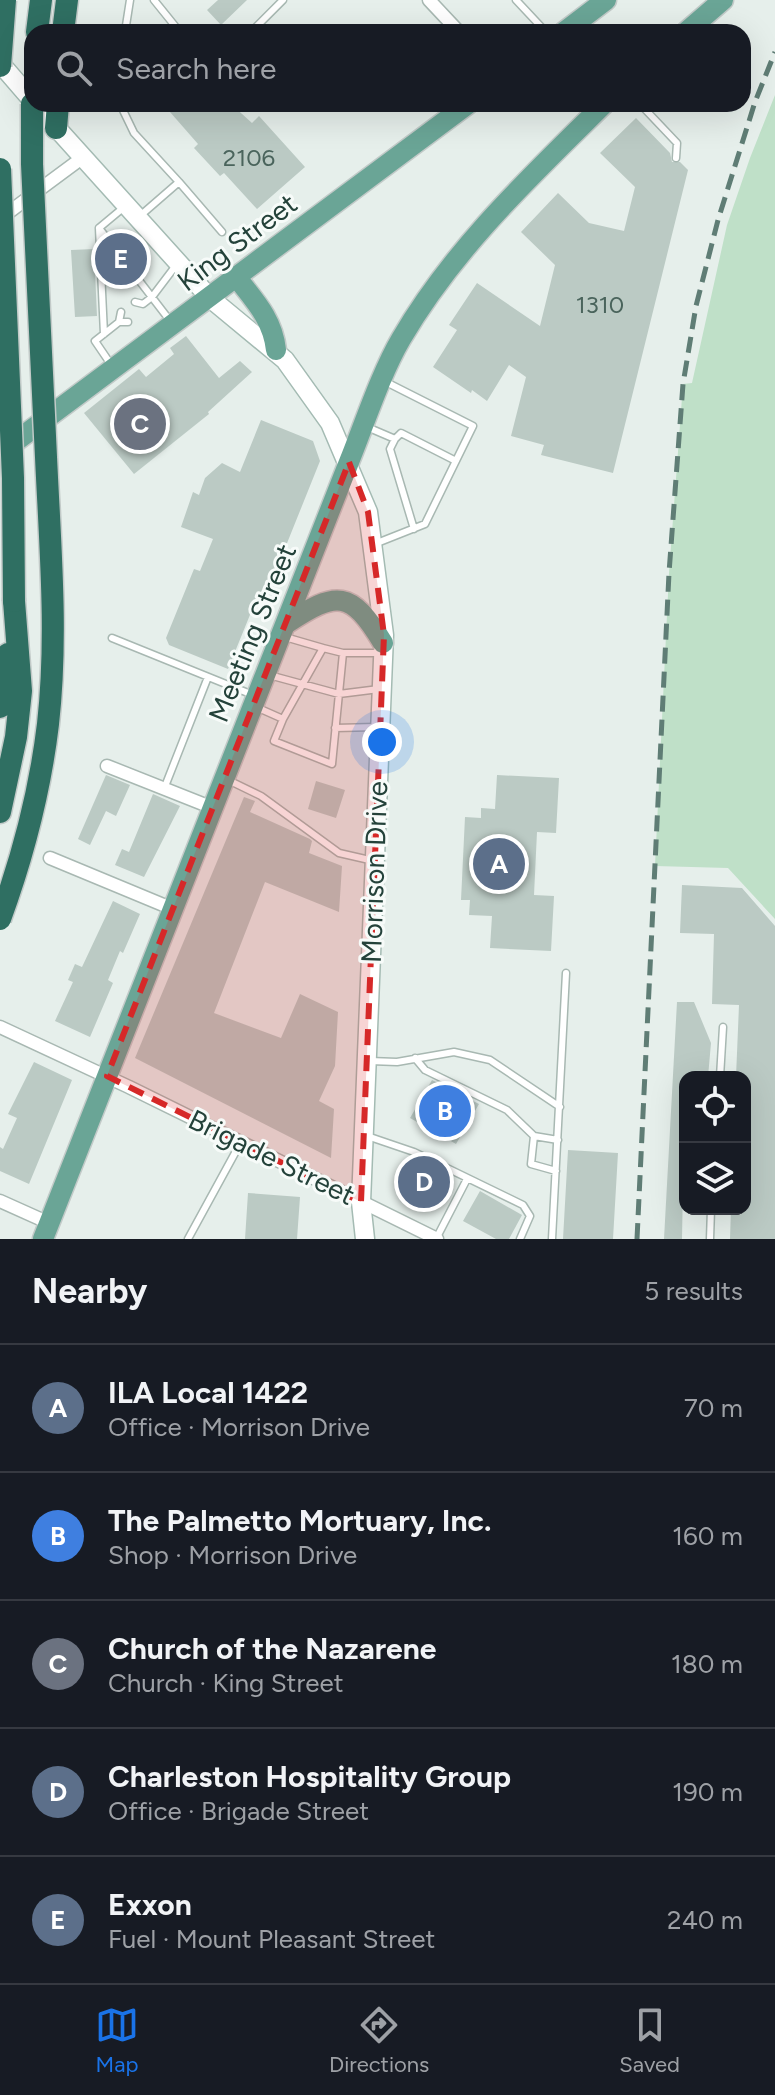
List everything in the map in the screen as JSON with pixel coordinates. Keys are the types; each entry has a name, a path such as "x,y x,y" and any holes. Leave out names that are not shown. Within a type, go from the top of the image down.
{"highway":[{"path":"0,65 5,0"},
{"path":"38,24 41,0"},
{"path":"64,24 67,0"},
{"path":"0,919 16,876 33,813 48,723 51,654 52,571 32,164 33,112"},
{"path":"56,128 57,112"},
{"path":"0,169 13,478 14,601 21,691 16,737 0,812"},
{"path":"0,707 14,601"}],"main road":[{"path":"574,24 606,0"},
{"path":"695,24 723,0"},
{"name":"Morrison Drive","path":"0,65 24,93"},
{"name":"Morrison Drive","path":"41,112 210,298 276,350 330,423 368,512 383,648 361,1202 365,1239"},
{"name":"King Street","path":"0,453 457,112"},
{"name":"Meeting Street","path":"46,1231 399,342 444,273 493,214 596,112"},
{"path":"237,278 266,314 275,337 276,350"},
{"path":"284,630 318,604 345,602 362,610 383,648"}],"street":[{"path":"429,0 452,24"},
{"path":"0,218 82,158"},
{"path":"107,766 213,808"},
{"path":"50,858 173,909"},
{"name":"Brigade Street","path":"0,1027 107,1076 436,1239"},
{"path":"0,1201 46,1231"}],"lane":[{"path":"126,24 130,0"},
{"path":"154,0 173,24"},
{"path":"259,24 283,0"},
{"path":"516,0 538,24"},
{"path":"124,112 134,133 222,232"},
{"path":"648,112 677,143 676,158"},
{"path":"99,228 132,212 179,182"},
{"path":"99,228 117,252"},
{"path":"99,228 104,334"},
{"path":"110,242 127,246"},
{"path":"109,260 110,242"},
{"path":"134,273 136,259"},
{"path":"142,312 139,303 152,297 178,263"},
{"path":"128,266 173,325"},
{"path":"118,272 134,273"},
{"path":"119,322 121,312"},
{"path":"114,369 95,341 119,322 128,322"},
{"path":"373,544 425,524 473,426 383,380"},
{"path":"364,426 395,439"},
{"path":"414,529 390,449 395,439 401,433 456,461"},
{"path":"284,630 323,648 343,653 383,648"},
{"path":"112,638 208,677 283,719"},
{"path":"323,648 301,683 274,741 332,764 343,653"},
{"path":"266,674 339,694 381,689"},
{"path":"164,789 208,677"},
{"path":"335,728 380,727"},
{"path":"225,779 261,796 339,853 375,861"},
{"path":"552,1239 566,973"},
{"path":"720,1071 723,1027"},
{"path":"366,1061 397,1062 454,1052 490,1060 560,1107"},
{"path":"415,1058 425,1070 507,1110 534,1136 558,1140"},
{"path":"364,1135 414,1152 523,1205 530,1216 520,1239"},
{"path":"534,1136 531,1164 556,1171"},
{"path":"188,1239 241,1142"},
{"path":"436,1239 467,1179"},
{"path":"710,1239 711,1215"}],"highlighted area":[{"path":"349,462 368,512 384,635 361,1202 107,1076"}],"green space":[{"path":"775,95 775,919 728,868 655,866 669,573 683,384 692,383 727,225"}],"building":[{"path":"218,0 247,0 222,24 207,10"},
{"path":"170,112 240,112 252,123 259,116 305,167 257,209 224,173 220,176 194,148 198,144"},
{"path":"636,118 670,153 672,162 680,162 688,170 613,473 541,455 544,445 511,436 526,377 509,365 487,401 433,367 457,330 449,325 477,283 540,326 555,265 521,232 558,193 589,223 624,231 635,187 600,153"},
{"path":"94,249 97,316 75,317 71,250"},
{"path":"186,336 219,378 240,361 252,372 209,414 134,474 84,413 139,369 146,377 174,354 170,348"},
{"path":"261,420 313,441 320,461 265,598 258,595 228,669 169,645 166,638 194,569 200,571 213,539 181,527 193,492 199,495 205,478 222,463 240,472"},
{"path":"106,775 130,785 116,816 106,811 90,845 78,839"},
{"path":"497,775 559,778 556,833 537,832 534,895 554,896 551,951 490,948 492,916 469,915 470,900 461,900 465,817 481,818 481,808 495,809"},
{"path":"316,781 345,790 336,818 308,809"},
{"path":"153,794 180,806 144,877 115,865 122,849 129,852"},
{"path":"244,797 255,801 250,812 310,839 309,853 342,866 339,912 265,882 214,1013 281,1038 300,994 338,1012 335,1066 319,1101 334,1109 331,1158 135,1058"},
{"path":"682,885 742,888 775,926 775,1239 730,1239 731,1215 751,1215 751,1071 736,1071 739,1005 712,1004 714,934 680,933"},
{"path":"113,901 140,914 108,980 113,983 90,1037 55,1021 73,982 68,980 75,964 82,967"},
{"path":"677,1002 694,1002 711,1043 709,1071 679,1071 679,1215 682,1215 682,1239 664,1239"},
{"path":"34,1062 72,1080 29,1184 0,1171 0,1147 3,1149 17,1118 8,1114"},
{"path":"432,1080 479,1104 456,1144 410,1118"},
{"path":"568,1150 618,1153 613,1239 563,1239"},
{"path":"416,1163 444,1178 432,1201 404,1186"},
{"path":"480,1191 522,1215 509,1239 496,1239 463,1221"},
{"path":"248,1193 300,1197 297,1239 245,1239"}],"railway":[{"path":"637,1239 669,573 683,384 696,306 718,220 755,102 775,52"}],"place":[{"name":"Exxon","path":"121,259"},
{"name":"Church of the Nazarene","path":"140,424"},
{"name":"ILA Local 1422","path":"499,864"},
{"name":"The Palmetto Mortuary, Inc.","path":"445,1111"},
{"name":"Charleston Hospitality Group","path":"424,1182"}]}
